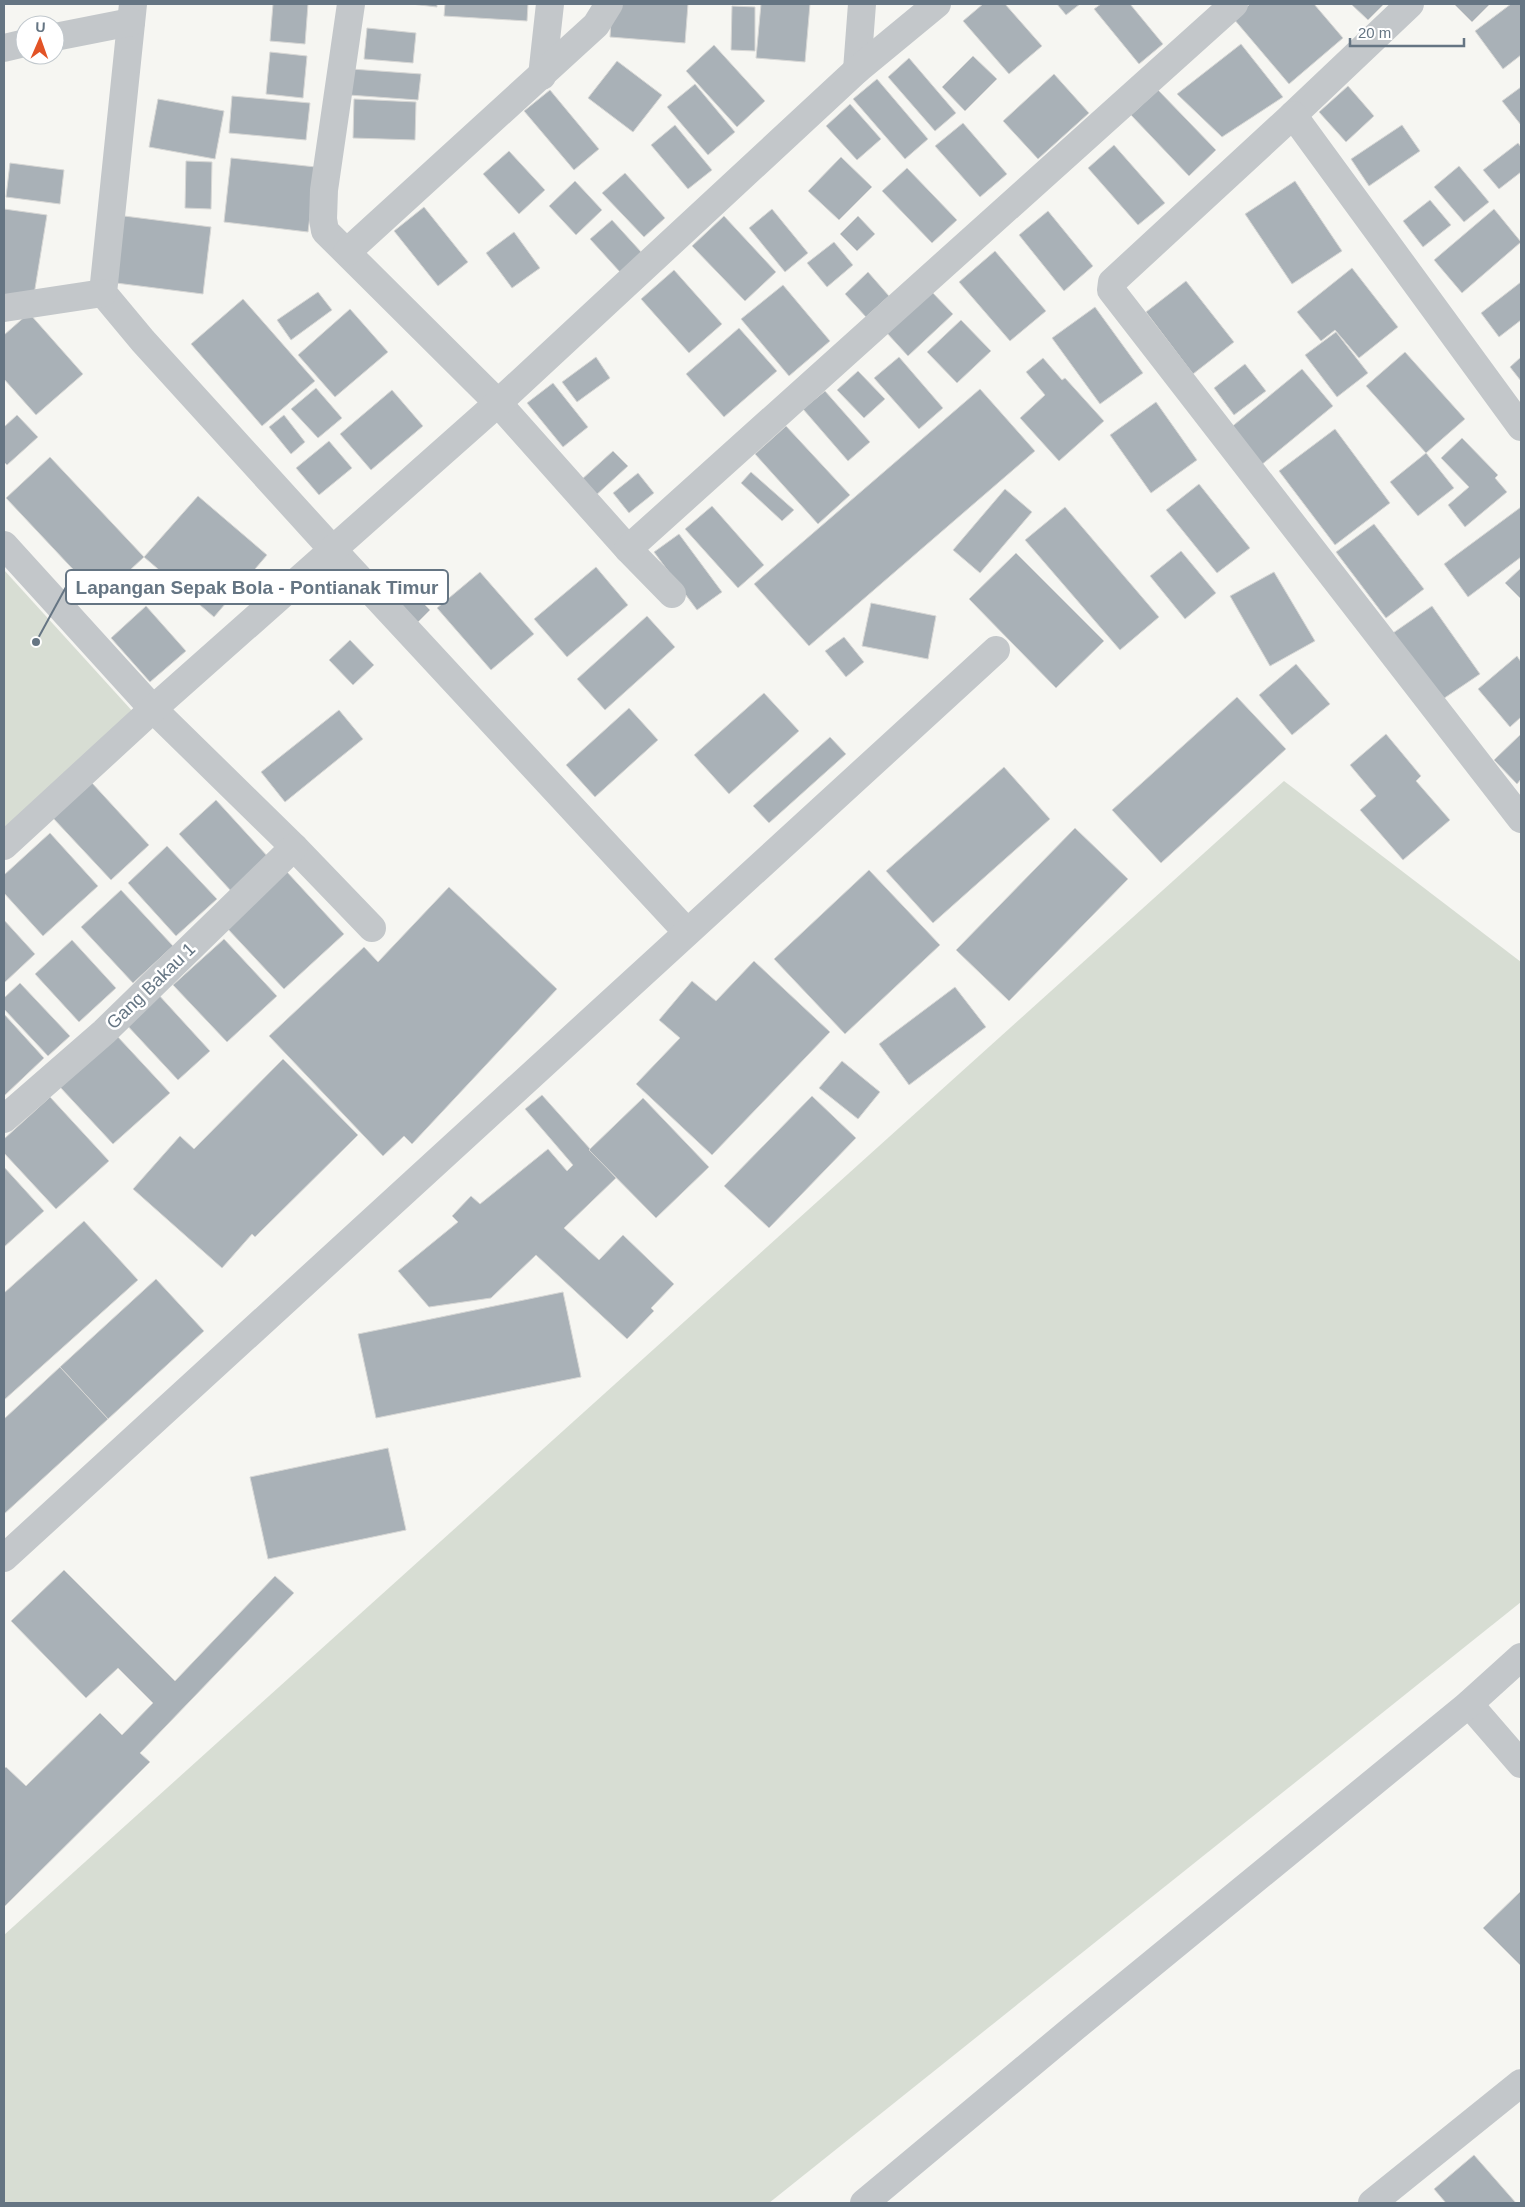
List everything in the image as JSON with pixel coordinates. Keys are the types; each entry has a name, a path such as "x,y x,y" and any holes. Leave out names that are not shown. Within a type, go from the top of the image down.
{"street":[{"path":"351,4 324,190 323,219 325,232 498,403 628,549 672,594"},
{"path":"542,76 550,4"},
{"path":"347,252 596,25 609,4"},
{"path":"857,70 862,4"},
{"path":"4,846 153,709 498,403 857,70 938,4"},
{"path":"628,549 1234,4"},
{"path":"1410,4 1112,282 1111,290 1521,820"},
{"path":"65,34 132,13 103,293 143,341 333,550 687,932"},
{"path":"1293,115 1521,426"},
{"path":"4,308 103,293"},
{"path":"4,545 153,709 294,847 372,928"},
{"path":"4,1558 996,650"},
{"name":"Gang Bakau 1","path":"4,1119 104,1032 294,847"},
{"path":"864,2203 1075,2027 1469,1704 1521,1657"},
{"path":"1469,1704 1521,1764"},
{"path":"1372,2203 1521,2083"}],"shaded area":[{"path":"4,570 134,713 4,828"},
{"path":"1284,781 1521,962 1521,1602 769,2203 4,2203 4,1935"}],"building":[{"path":"273,4 308,4 305,44 270,41"},
{"path":"411,4 437,4 437,7"},
{"path":"445,4 528,4 527,21 444,16"},
{"path":"612,4 688,4 685,43 610,37"},
{"path":"761,4 810,4 805,62 756,58"},
{"path":"983,4 1005,4 1042,46 1009,74 963,21"},
{"path":"1057,4 1080,4 1066,15"},
{"path":"1101,4 1130,4 1163,44 1139,64 1094,9"},
{"path":"1250,4 1314,4 1343,38 1289,84 1233,18"},
{"path":"1351,4 1384,4 1368,20"},
{"path":"1454,4 1490,4 1472,22"},
{"path":"1511,4 1521,4 1521,55 1503,69 1475,31"},
{"path":"732,6 755,7 755,51 731,50"},
{"path":"367,28 416,33 413,63 364,59"},
{"path":"1241,44 1283,97 1222,137 1177,94"},
{"path":"714,45 765,101 737,127 686,71"},
{"path":"270,52 307,56 303,98 266,94"},
{"path":"973,56 997,79 965,111 942,87"},
{"path":"909,58 956,113 935,131 888,77"},
{"path":"617,61 662,95 633,132 588,98"},
{"path":"351,69 421,74 418,100 349,95"},
{"path":"1054,74 1089,113 1038,159 1003,121"},
{"path":"877,79 928,139 905,159 853,99"},
{"path":"695,84 735,132 708,155 667,107"},
{"path":"1348,86 1374,116 1346,142 1319,112"},
{"path":"1521,87 1521,125 1502,101"},
{"path":"550,90 599,149 574,170 524,111"},
{"path":"1158,90 1216,150 1189,176 1131,115"},
{"path":"232,96 310,103 306,140 229,133"},
{"path":"158,99 224,111 215,159 149,147"},
{"path":"354,99 416,102 415,140 353,138"},
{"path":"850,104 881,139 857,160 826,126"},
{"path":"963,123 1007,174 980,197 935,146"},
{"path":"675,125 712,170 688,189 651,145"},
{"path":"1402,125 1420,151 1369,186 1351,159"},
{"path":"1518,143 1521,147 1521,172 1499,189 1483,170"},
{"path":"1114,145 1165,203 1138,225 1088,168"},
{"path":"509,151 545,190 519,214 483,174"},
{"path":"841,157 872,187 839,220 808,191"},
{"path":"231,158 316,167 308,232 224,222"},
{"path":"186,161 212,162 211,209 185,208"},
{"path":"10,163 64,170 60,204 6,197"},
{"path":"1459,166 1489,202 1464,222 1434,187"},
{"path":"907,168 957,220 932,243 882,191"},
{"path":"625,173 665,218 644,237 602,193"},
{"path":"575,181 602,210 576,235 549,206"},
{"path":"1295,181 1342,251 1292,284 1245,214"},
{"path":"1430,200 1451,225 1423,247 1403,221"},
{"path":"424,207 468,262 438,286 394,231"},
{"path":"4,209 47,215 33,301 4,296"},
{"path":"772,209 808,253 785,272 749,228"},
{"path":"1494,209 1521,242 1462,293 1434,260"},
{"path":"1048,211 1093,266 1064,291 1019,235"},
{"path":"124,216 211,227 203,294 116,283"},
{"path":"724,216 776,272 745,301 692,246"},
{"path":"858,216 875,234 857,251 840,234"},
{"path":"612,220 642,253 620,272 590,239"},
{"path":"514,232 540,268 512,288 486,253"},
{"path":"834,242 853,265 827,287 807,263"},
{"path":"995,251 1046,311 1010,341 959,282"},
{"path":"1352,268 1398,327 1359,358 1335,330 1321,341 1297,312"},
{"path":"674,270 722,324 689,353 641,299"},
{"path":"868,272 889,296 866,317 845,294"},
{"path":"1186,281 1234,342 1193,374 1146,312"},
{"path":"1521,282 1521,320 1499,337 1481,313"},
{"path":"783,285 830,341 789,376 741,319"},
{"path":"931,291 953,314 908,356 886,332"},
{"path":"318,292 332,310 291,340 277,320"},
{"path":"243,299 315,381 262,426 191,344"},
{"path":"1095,307 1143,373 1100,404 1052,338"},
{"path":"350,309 388,352 335,397 298,355"},
{"path":"29,313 83,374 36,415 4,379 4,335"},
{"path":"961,320 991,351 957,383 927,352"},
{"path":"739,328 777,371 724,417 686,374"},
{"path":"1336,332 1368,373 1337,397 1305,355"},
{"path":"1405,352 1465,419 1426,453 1366,386"},
{"path":"596,357 610,378 577,402 562,382"},
{"path":"899,357 943,408 919,429 874,378"},
{"path":"1521,357 1521,381 1510,367"},
{"path":"1043,358 1062,380 1065,378 1104,421 1059,461 1020,418 1045,395 1026,372"},
{"path":"1245,364 1266,391 1234,415 1214,388"},
{"path":"1302,369 1333,406 1260,466 1229,429"},
{"path":"858,371 885,399 864,418 837,390"},
{"path":"553,383 588,427 563,447 527,403"},
{"path":"316,388 342,418 318,438 291,409"},
{"path":"980,389 1035,451 809,646 754,584"},
{"path":"392,390 423,426 371,470 340,434"},
{"path":"825,391 870,442 848,461 803,409"},
{"path":"1156,402 1197,460 1151,493 1110,435"},
{"path":"17,415 38,437 7,465 4,462 4,427"},
{"path":"284,415 305,442 291,454 269,427"},
{"path":"786,426 850,495 818,524 755,454"},
{"path":"1335,429 1390,503 1335,545 1279,471"},
{"path":"1462,438 1498,475 1495,478 1507,492 1465,527 1448,505 1469,487 1441,458"},
{"path":"329,441 352,468 319,495 296,468"},
{"path":"613,451 628,466 594,497 580,481"},
{"path":"1426,453 1454,488 1418,516 1390,482"},
{"path":"50,457 144,557 100,598 6,498"},
{"path":"751,472 794,510 782,521 741,483"},
{"path":"638,473 654,493 629,513 613,493"},
{"path":"1199,484 1250,548 1217,573 1166,510"},
{"path":"1005,489 1032,512 980,573 953,550"},
{"path":"198,496 267,555 214,617 144,557"},
{"path":"712,506 764,565 738,588 685,529"},
{"path":"1065,507 1159,617 1120,650 1025,540"},
{"path":"1521,507 1521,557 1468,597 1444,564"},
{"path":"1374,524 1424,589 1386,618 1336,552"},
{"path":"679,534 722,592 697,610 654,552"},
{"path":"1181,551 1216,593 1185,619 1150,576"},
{"path":"1016,553 1104,641 1056,688 969,599"},
{"path":"596,567 628,605 567,657 534,619"},
{"path":"1521,568 1521,599 1505,583"},
{"path":"480,572 534,634 491,670 437,608"},
{"path":"1274,572 1315,641 1270,666 1230,596"},
{"path":"407,587 430,610 413,627 390,604"},
{"path":"871,603 936,616 928,659 862,646"},
{"path":"146,606 186,651 150,682 111,638"},
{"path":"1432,606 1480,674 1440,701 1393,633"},
{"path":"647,616 675,647 605,710 577,679"},
{"path":"844,637 864,662 846,677 825,651"},
{"path":"350,640 374,665 353,685 329,660"},
{"path":"1517,656 1521,662 1521,717 1510,727 1478,689"},
{"path":"1296,664 1330,704 1292,735 1259,695"},
{"path":"764,693 799,731 729,794 694,755"},
{"path":"1237,697 1286,749 1161,863 1112,810"},
{"path":"629,708 658,740 595,797 566,765"},
{"path":"339,710 363,739 285,802 261,772"},
{"path":"1386,734 1421,776 1416,781 1450,820 1403,860 1360,810 1376,796 1350,765"},
{"path":"1521,734 1521,779 1517,784 1494,760"},
{"path":"830,737 846,754 769,823 753,806"},
{"path":"1004,767 1050,819 933,923 886,871"},
{"path":"92,783 149,845 111,880 53,818"},
{"path":"216,800 269,858 232,892 179,834"},
{"path":"1075,828 1128,879 1009,1001 956,950"},
{"path":"50,833 98,886 43,936 4,893 4,875"},
{"path":"167,846 217,899 176,936 128,883"},
{"path":"869,870 940,945 845,1034 774,959"},
{"path":"287,872 344,934 284,989 226,927"},
{"path":"449,887 557,989 412,1144 404,1136 383,1156 269,1036 364,947 378,962"},
{"path":"121,890 173,946 133,983 81,927"},
{"path":"4,920 35,954 4,983"},
{"path":"224,939 277,996 227,1042 173,985"},
{"path":"72,940 116,988 79,1022 35,974"},
{"path":"754,961 830,1032 712,1155 636,1084 680,1038 659,1020 692,981 716,1001"},
{"path":"20,983 70,1036 48,1056 4,1009 4,998"},
{"path":"955,987 986,1027 909,1085 879,1044"},
{"path":"157,993 210,1051 178,1080 125,1023"},
{"path":"4,1014 44,1058 4,1096"},
{"path":"117,1036 170,1093 113,1144 60,1087"},
{"path":"283,1059 358,1135 255,1237 252,1234 222,1268 133,1189 180,1136 194,1149"},
{"path":"842,1061 880,1092 858,1119 819,1088"},
{"path":"542,1095 616,1178 564,1228 599,1260 623,1235 674,1284 651,1308 654,1311 627,1339 536,1255 491,1298 429,1307 398,1271 458,1222 452,1216 471,1196 480,1204 548,1149 567,1171 573,1165 525,1109"},
{"path":"812,1096 856,1138 769,1228 724,1186"},
{"path":"50,1097 109,1161 56,1209 4,1153 4,1139"},
{"path":"643,1098 709,1167 656,1218 589,1150"},
{"path":"4,1167 44,1211 4,1247"},
{"path":"84,1221 138,1280 4,1400 4,1293"},
{"path":"156,1279 204,1331 108,1419 60,1367"},
{"path":"563,1292 581,1377 376,1418 358,1334"},
{"path":"60,1367 108,1419 4,1514 4,1419"},
{"path":"388,1448 406,1530 268,1559 250,1477"},
{"path":"64,1570 175,1681 275,1576 294,1593 140,1753 150,1762 4,1907 4,1769 6,1767 26,1786 100,1713 122,1735 153,1703 118,1668 86,1698 11,1621"},
{"path":"1521,1891 1521,1966 1483,1928"},
{"path":"1474,2155 1516,2203 1446,2203 1434,2189"}],"place":[{"name":"Lapangan Sepak Bola - Pontianak Timur","path":"36,642"}]}
